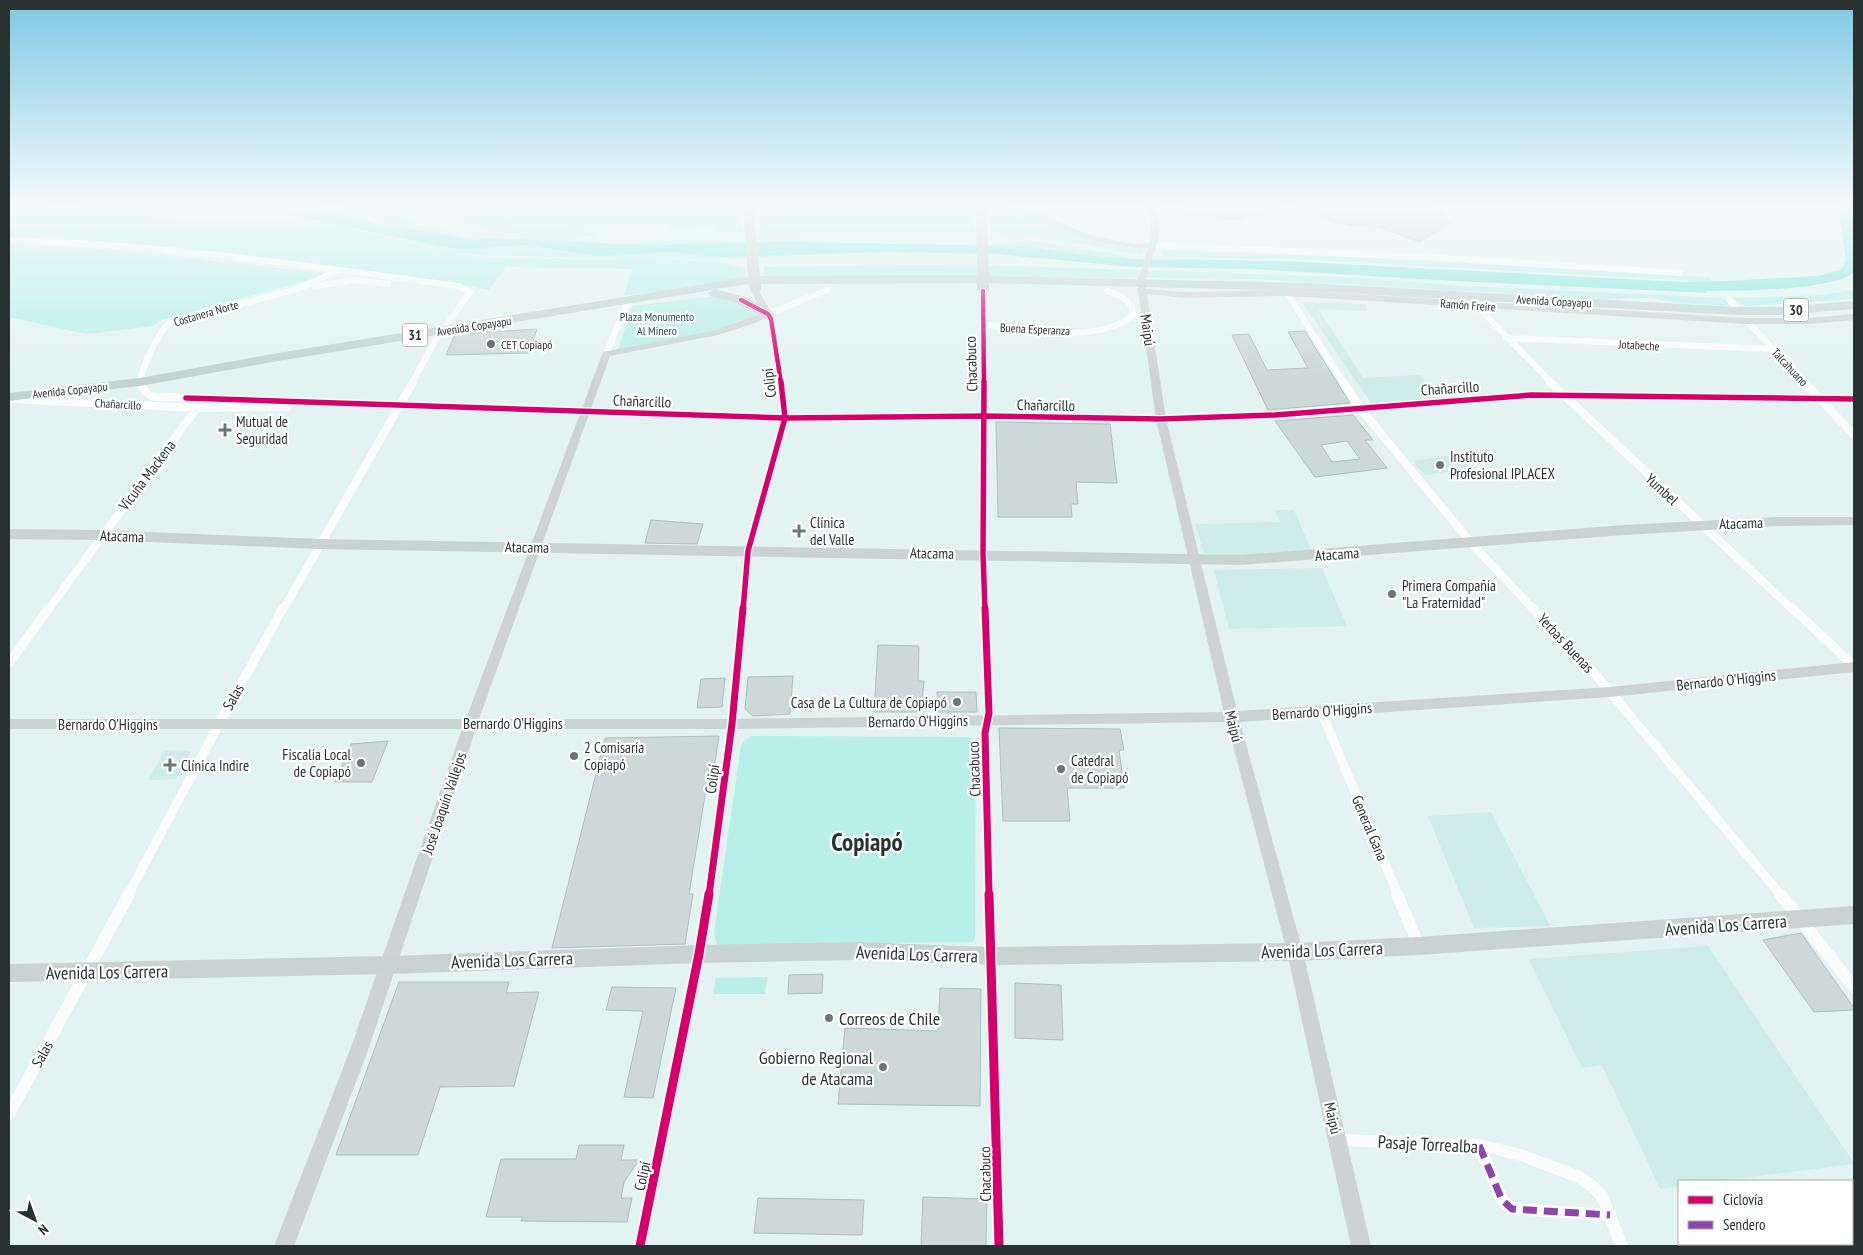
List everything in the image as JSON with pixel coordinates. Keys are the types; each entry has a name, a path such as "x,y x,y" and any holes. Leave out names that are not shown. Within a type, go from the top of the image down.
{"highway":[{"path":"753,262 754,280"},
{"name":"Chacabuco","path":"983,262 983,280"},
{"name":"Avenida Copayapu","path":"552,313 714,293 754,280 827,290 983,280 1107,291 1142,287"},
{"name":"Avenida Copayapu","path":"9,398 278,357 552,313 633,298 754,280 983,280 1142,287 1253,286 1313,288 1743,316 1854,305"},
{"path":"714,293 740,300 768,314"},
{"name":"Avenida Copayapu","path":"9,387 141,377"}],"main road":[{"name":"Maipú","path":"1148,262 1142,287 1161,419 1232,717 1295,952 1361,1246"},
{"name":"Colipí","path":"754,280 768,314"},
{"name":"Ramón Freire","path":"1142,287 1185,295 1287,293 1476,305 1743,316 1809,321 1854,317"},
{"path":"606,354 723,331 768,314"},
{"name":"José Joaquín Vallejos","path":"284,1246 324,1145 390,965 471,723 606,354"},
{"name":"Atacama","path":"9,534 101,535 319,544 982,554 1194,560 1276,558 1700,525 1854,521"},
{"name":"Bernardo O'Higgins","path":"9,724 732,724 1232,717 1610,692 1854,667"},
{"name":"Avenida Los Carrera","path":"9,973 390,965 699,954 855,951 992,956 1295,952 1419,946 1854,915"}],"street":[{"path":"261,262 338,270"},
{"path":"1510,262 1680,273"},
{"name":"Costanera Norte","path":"298,289 338,270"},
{"name":"Salas","path":"9,1114 87,972 218,724 442,331 470,292 459,286 338,270"},
{"name":"Costanera Norte","path":"321,279 332,283"},
{"name":"Costanera Norte","path":"141,377 164,328 172,322 298,289 332,283 356,280 388,284"},
{"name":"Chacabuco","path":"983,280 985,416 982,554 989,713 985,732 1000,1246"},
{"path":"768,314 827,290"},
{"name":"Buena Esperanza","path":"983,324 1024,331 1066,332 1108,328 1126,323 1133,315 1132,305 1125,299 1107,291"},
{"name":"Yerbas Buenas","path":"1287,293 1360,408 1472,544 1610,692 1802,920 1854,987"},
{"name":"Talcahuano","path":"1729,299 1854,435"},
{"name":"José Joaquín Vallejos","path":"606,354 627,304"},
{"name":"Yumbel","path":"1476,305 1563,395 1854,667"},
{"name":"Colipí","path":"640,1246 699,954 718,837 732,724 748,551 785,418 778,356 772,324 768,314"},
{"name":"Jotabeche","path":"1506,338 1773,349"},
{"name":"Chañarcillo","path":"141,377 142,388 148,394 161,398 785,418 985,416 1161,419 1275,415 1514,396 1563,395 1854,399"},
{"name":"Chañarcillo","path":"9,398 197,408 400,405"},
{"path":"186,398 197,408"},
{"name":"Chañarcillo","path":"197,408 237,399"},
{"name":"Vicuña Mackena","path":"9,663 101,535 197,408"},
{"name":"General Gana","path":"1321,711 1419,946"},
{"name":"Pasaje Torrealba","path":"1338,1140 1479,1145 1521,1156 1579,1177 1602,1196 1622,1246"},
{"path":"1479,1145 1502,1200 1512,1209 1610,1215"}],"shaded area":[{"path":"1075,262 1293,262 1702,283 1708,293 1254,269 1133,267"},
{"path":"1302,302 1366,304 1366,311 1318,309 1363,378 1419,375 1442,401 1372,404"},
{"name":"Instituto Profesional IPLACEX","path":"1455,455 1467,469 1425,475 1413,461"},
{"path":"1275,510 1294,510 1313,554 1217,556 1204,553 1195,524 1280,522"},
{"path":"1322,568 1347,626 1229,629 1214,570"},
{"name":"Clínica Indire","path":"165,750 191,751 176,779 148,780"},
{"path":"1491,812 1550,926 1474,928 1428,816"},
{"path":"1708,946 1854,1164 1727,1180 1678,1180 1678,1186 1660,1189 1602,1065 1582,1068 1529,959"}],"green space":[{"path":"9,262 219,262 323,273 317,278 162,320 152,326 87,334 9,317"},
{"path":"280,262 710,262 744,267 747,279 623,296 633,269 506,267 489,290 450,282"},
{"path":"1092,262 1125,262 1124,266"},
{"path":"1347,262 1436,262 1708,277 1714,282"},
{"path":"1016,266 1340,277 1465,286 1722,298 1728,303 1727,306 1673,302 1651,298 1603,299 1256,279 976,276 764,278 764,267"},
{"path":"1854,290 1854,299 1745,306 1733,298 1821,295"},
{"name":"Plaza Monumento Al Minero","path":"714,296 732,300 758,315 711,332 618,350 632,306"},
{"path":"752,736 967,737 973,739 976,746 975,938 972,942 717,945 714,933 741,746 745,740"},
{"path":"767,977 765,994 713,994 716,978"}],"building":[{"name":"CET Copiapó","path":"537,329 529,353 446,355 455,334"},
{"path":"1305,331 1350,403 1268,410 1232,335 1249,334 1267,370 1308,368 1288,332"},
{"path":"1353,415 1373,440 1365,440 1387,468 1315,477 1275,421","holes":["1347,441 1360,459 1332,462 1321,445"]},
{"path":"996,422 1110,424 1117,483 1076,482 1078,504 1071,504 1072,517 998,517"},
{"path":"651,520 703,524 697,544 645,543"},
{"path":"878,645 919,646 918,681 924,681 921,712 874,712"},
{"path":"793,676 790,714 753,716 745,709 748,677"},
{"path":"725,678 722,707 697,708 701,679"},
{"name":"Casa de La Cultura de Copiapó","path":"937,692 976,692 977,712 938,712"},
{"name":"Catedral de Copiapó","path":"999,728 1120,729 1124,750 1119,750 1124,788 1067,788 1070,821 1003,821"},
{"path":"719,736 711,789 706,789 689,894 693,894 685,944 552,948 605,738"},
{"name":"Fiscalía Local de Copiapó","path":"388,741 372,782 335,782 351,744"},
{"path":"1801,933 1854,1010 1814,1012 1763,940"},
{"path":"823,974 822,993 788,994 789,975"},
{"path":"399,982 509,982 506,993 539,992 514,1086 440,1087 418,1155 336,1155"},
{"path":"1015,983 1061,985 1063,1040 1015,1038"},
{"path":"612,987 676,988 653,1098 624,1097 643,1011 606,1010"},
{"path":"940,988 981,989 980,1106 838,1104 845,1028 938,1031"},
{"path":"579,1145 624,1145 621,1160 639,1160 624,1182 621,1198 632,1198 627,1222 521,1221 523,1217 486,1217 501,1159 576,1159"},
{"path":"923,1197 987,1199 986,1246 921,1246"},
{"path":"758,1198 864,1200 862,1235 754,1233"}],"waterway":[{"path":"1677,286 1727,286 1810,282 1842,274 1846,272 1853,262"}],"marked path":[{"path":"1479,1145 1502,1200 1512,1209 1610,1215"}],"cycle path":[{"path":"983,291 985,416 983,554 989,713 985,733 999,1246"},
{"path":"640,1246 699,954 718,837 732,724 748,551 785,418 779,364 771,319 768,314 741,300"},
{"path":"186,398 785,418 985,416 1161,419 1275,415 1531,395 1854,399"}],"place":[{"name":"CET Copiapó","path":"491,344"},
{"name":"Mutual de Seguridad","path":"225,430"},
{"name":"Instituto Profesional IPLACEX","path":"1440,465"},
{"name":"Clínica del Valle","path":"799,531"},
{"name":"Primera Compañía \"La Fraternidad\"","path":"1392,594"},
{"name":"Casa de La Cultura de Copiapó","path":"957,702"},
{"name":"2 Comisaría Copiapó","path":"574,756"},
{"name":"Fiscalía Local de Copiapó","path":"361,763"},
{"name":"Clínica Indire","path":"170,765"},
{"name":"Catedral de Copiapó","path":"1061,769"},
{"name":"Correos de Chile","path":"829,1018"},
{"name":"Gobierno Regional de Atacama","path":"883,1067"}],"district":[{"name":"Copiapó","path":"867,842"}]}
